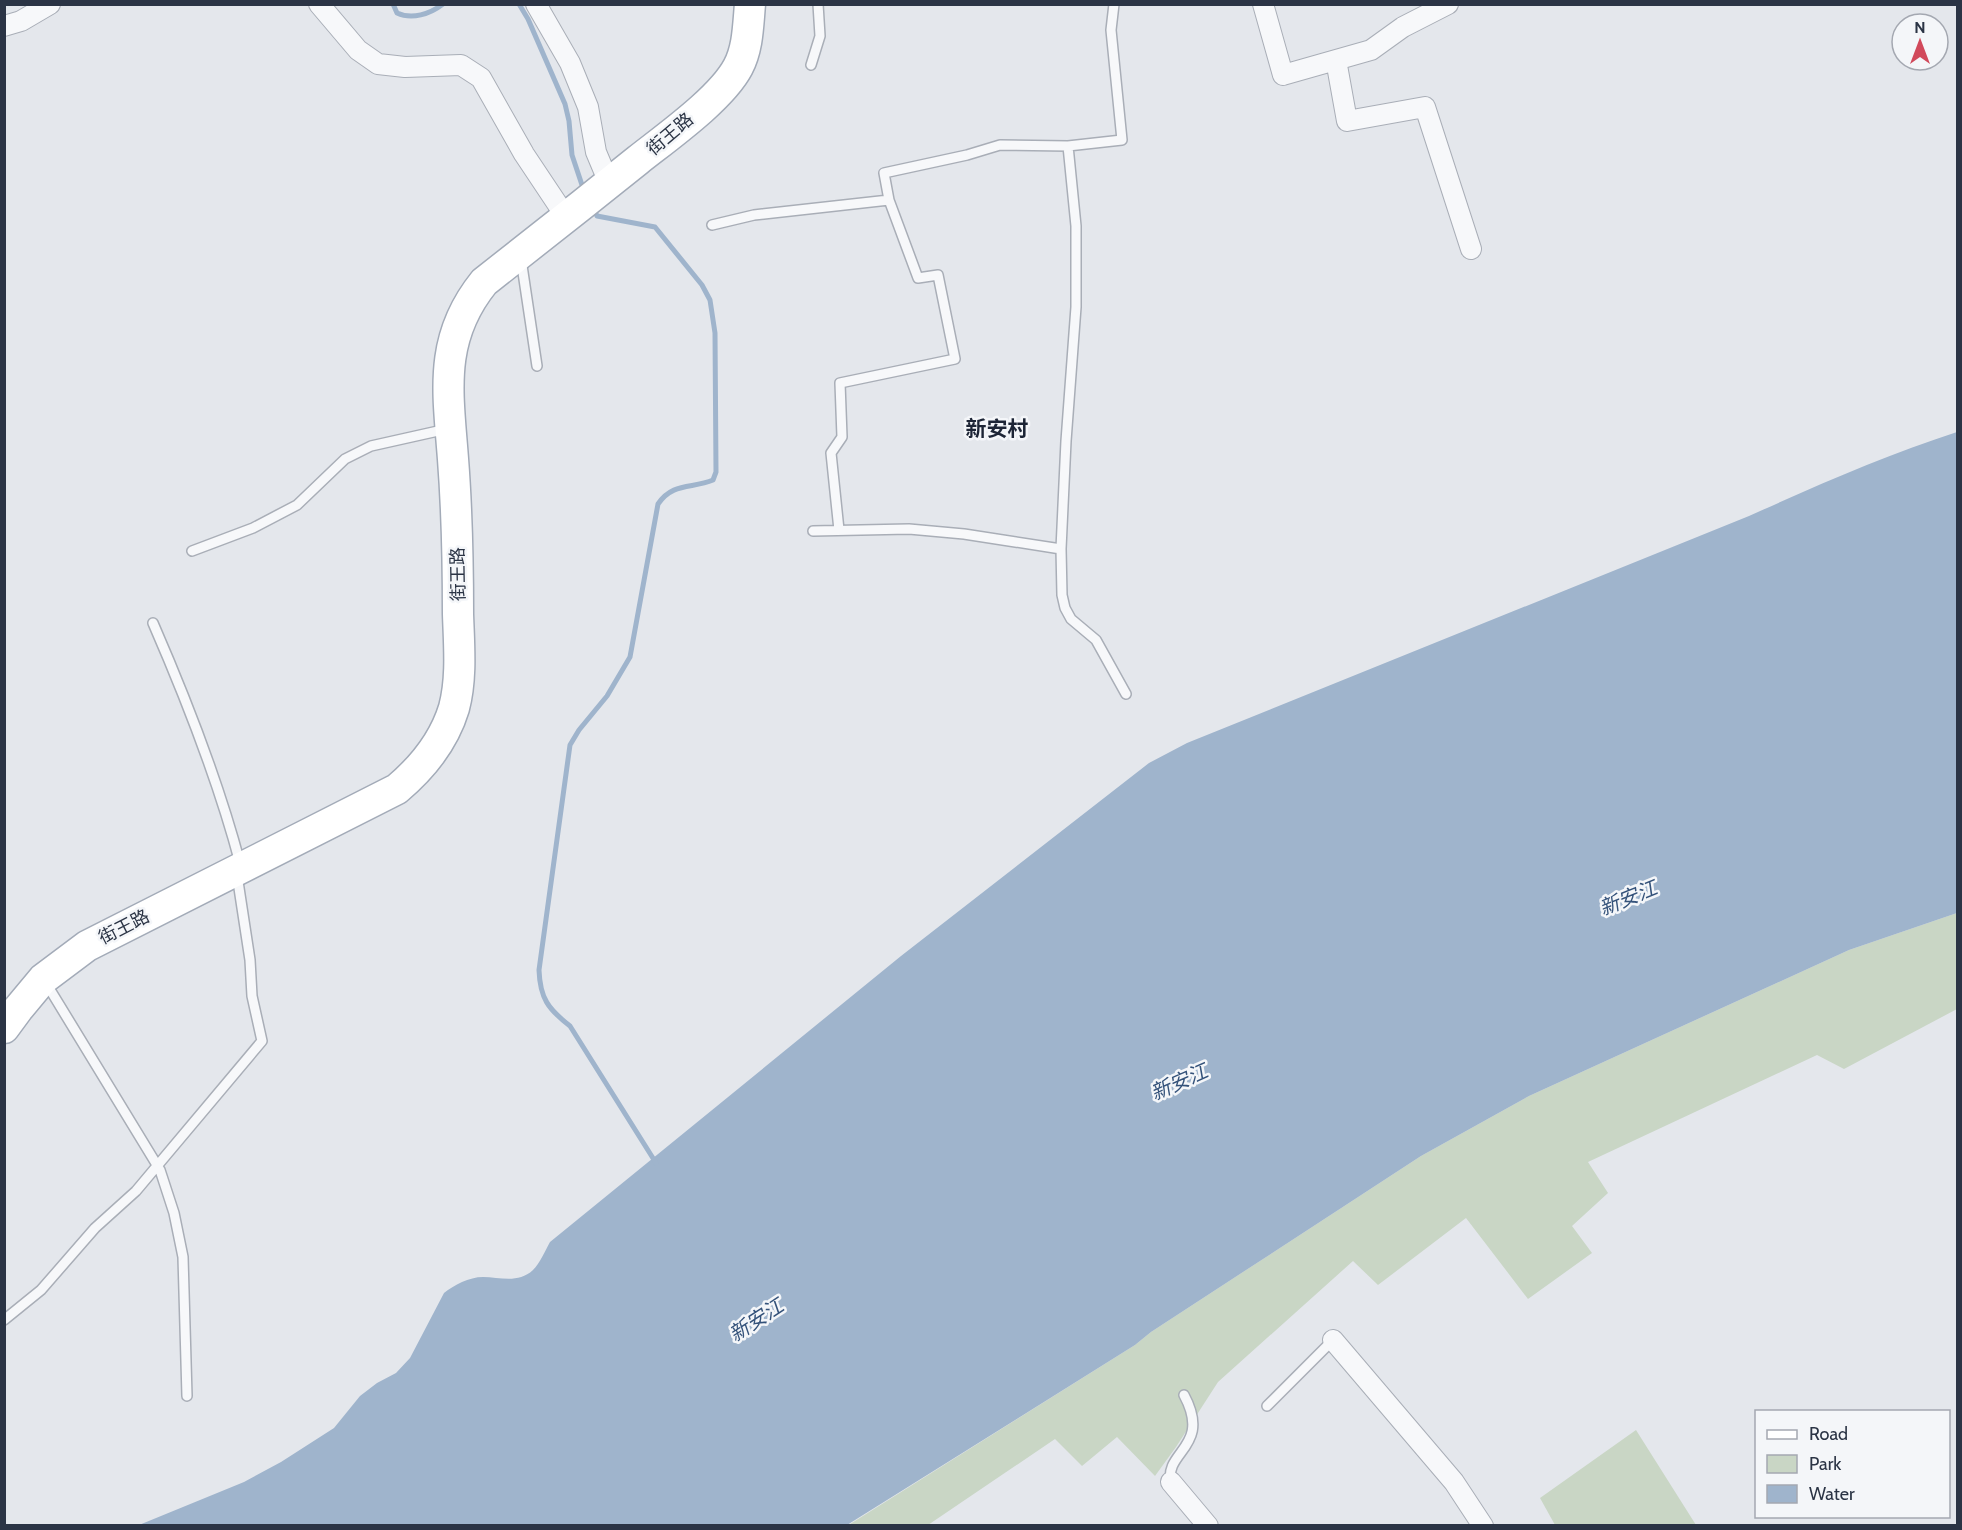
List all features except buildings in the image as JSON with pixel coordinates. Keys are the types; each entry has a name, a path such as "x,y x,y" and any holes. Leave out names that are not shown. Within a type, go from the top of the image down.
{"main road":[{"name":"街王路","path":"4,1028 43,979 87,946 397,789 432,753 454,708 459,675 457,511 448,399 449,357 458,323 465,308 484,282 674,132 728,82 744,52 748,36 750,4"}],"street":[{"path":"4,26 21,21 50,4"},
{"path":"319,4 358,50 378,64 405,67 461,65 481,78 524,154 569,215"},
{"path":"536,4 570,63 588,107 596,152 607,185"},
{"path":"1263,4 1283,75 1371,50 1403,27 1448,4"},
{"path":"1336,60 1347,121 1425,107 1471,249"},
{"path":"1333,1340 1454,1482 1483,1526"},
{"path":"1171,1482 1208,1526"}],"lane":[{"path":"810,65 820,36 818,4"},
{"path":"839,530 831,453 842,437 840,383 955,359 938,275 918,278 889,200 884,173 1000,145 1068,146 1122,140 1111,30 1114,4"},
{"path":"1068,146 1077,226 1076,307 1066,441 1061,549 1062,595 1071,619 1096,640 1125,694"},
{"path":"712,225 754,215 889,200"},
{"path":"520,254 537,366"},
{"path":"192,551 253,528 297,505 345,459 371,446 451,429"},
{"path":"813,531 909,529 964,534 1061,549"},
{"path":"4,1320 41,1290 95,1228 136,1191 262,1041 252,996 250,960 238,869 228,820 189,706 153,623"},
{"path":"43,979 157,1165 174,1213 183,1257 187,1396"},
{"path":"1268,1406 1333,1340"},
{"path":"1171,1482 1171,1469 1190,1440 1194,1429 1192,1413 1184,1395"}],"green space":[{"path":"1957,913 1957,1009 1844,1069 1817,1055 1588,1162 1608,1193 1572,1226 1592,1253 1528,1299 1466,1218 1378,1285 1353,1261 1218,1382 1155,1476 1117,1437 1082,1466 1055,1439 928,1525 847,1526 1135,1345 1151,1332 1421,1156 1529,1096 1849,950"},
{"path":"1636,1430 1696,1525 1555,1525 1540,1498"}],"water":[{"name":"新安江","path":"1957,432 1957,913 1849,950 1529,1096 1421,1156 1151,1332 1135,1345 847,1525 139,1525 244,1482 281,1462 334,1428 360,1396 377,1383 396,1373 410,1358 444,1293 472,1278 509,1279 521,1277 533,1270 550,1242 901,956 1149,763 1187,743 1749,516 1826,482"}],"waterway":[{"path":"393,4 397,13 409,16 427,13 443,4"},
{"path":"519,4 528,19 565,104 572,155 584,191"},
{"path":"593,207 597,216 655,227 702,285 710,300 715,333 716,472 713,480 676,489 658,504 630,657 607,696 579,730 570,745 539,970 543,996 556,1014 570,1026 656,1163"}],"district":[{"name":"新安村","path":"997,429"}]}
